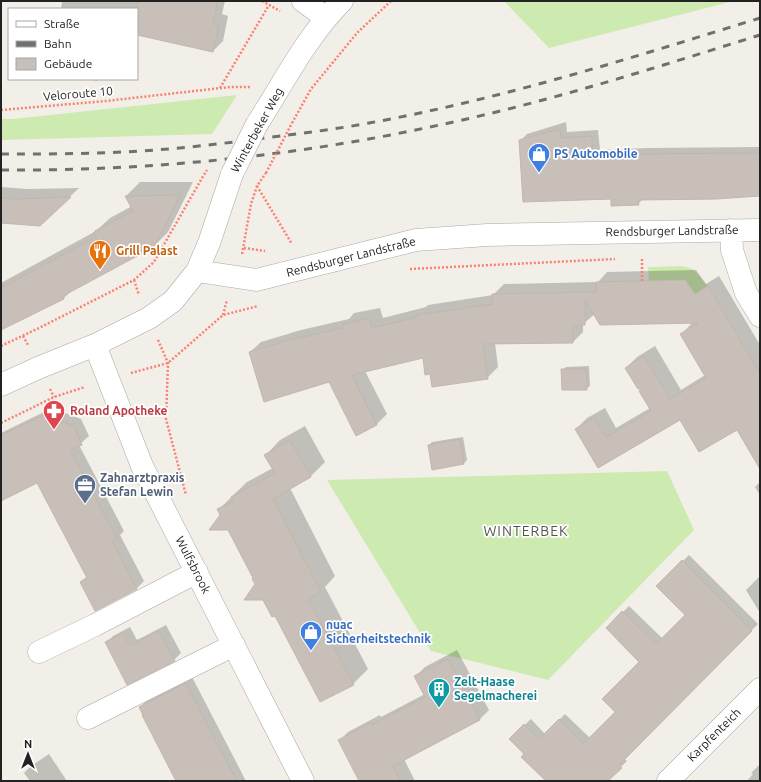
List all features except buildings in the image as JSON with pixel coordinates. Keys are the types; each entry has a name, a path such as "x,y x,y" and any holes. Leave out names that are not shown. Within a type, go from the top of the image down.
{"street":[{"path":"303,1 326,18"},
{"name":"Winterbeker Weg","path":"197,271 209,243 232,174 257,124 326,18 342,1"},
{"path":"731,230 732,250 746,293 760,316"},
{"name":"Rendsburger Landstraße","path":"197,271 256,280 416,240 487,235 760,230"},
{"path":"1,385 95,345 149,318 173,301 197,271"},
{"name":"Wulfsbrook","path":"95,345 142,466 303,781"},
{"path":"39,652 95,625 197,572"},
{"path":"88,718 234,646"},
{"name":"Karpfenteich","path":"668,781 760,689"}],"path":[{"path":"262,1 281,11"},
{"path":"244,248 251,204 257,186 266,173 311,89 352,38 391,1"},
{"path":"219,89 269,5"},
{"name":"Veloroute 10","path":"1,110 252,87"},
{"path":"1,346 134,280 154,262 202,178"},
{"path":"257,186 292,244"},
{"path":"634,258 642,258 642,281"},
{"path":"407,269 619,259"},
{"path":"187,499 166,419 168,363 223,315 262,305"},
{"path":"1,423 54,397"}],"green space":[{"path":"504,1 734,1 549,48"},
{"path":"237,95 212,134 1,140 1,119 13,119"},
{"path":"682,266 693,269 708,286 695,294 685,280 649,281 648,267"},
{"path":"667,471 694,530 548,680 431,651 327,480"}],"railway":[{"path":"1,154 92,153 156,150 313,132 355,125 419,113 517,90 760,18"},
{"path":"1,170 55,170 163,165 270,154 377,138 472,118 555,97 760,35"}],"place":[{"name":"PS Automobile","path":"539,174"},
{"name":"Grill Palast","path":"100,270"},
{"name":"Roland Apotheke","path":"54,430"},
{"name":"Zahnarztpraxis Stefan Lewin","path":"85,504"},
{"name":"nuac Sicherheitstechnik","path":"311,652"},
{"name":"Zelt-Haase Segelmacherei","path":"439,708"}],"district":[{"name":"WINTERBEK","path":"526,531"}]}
